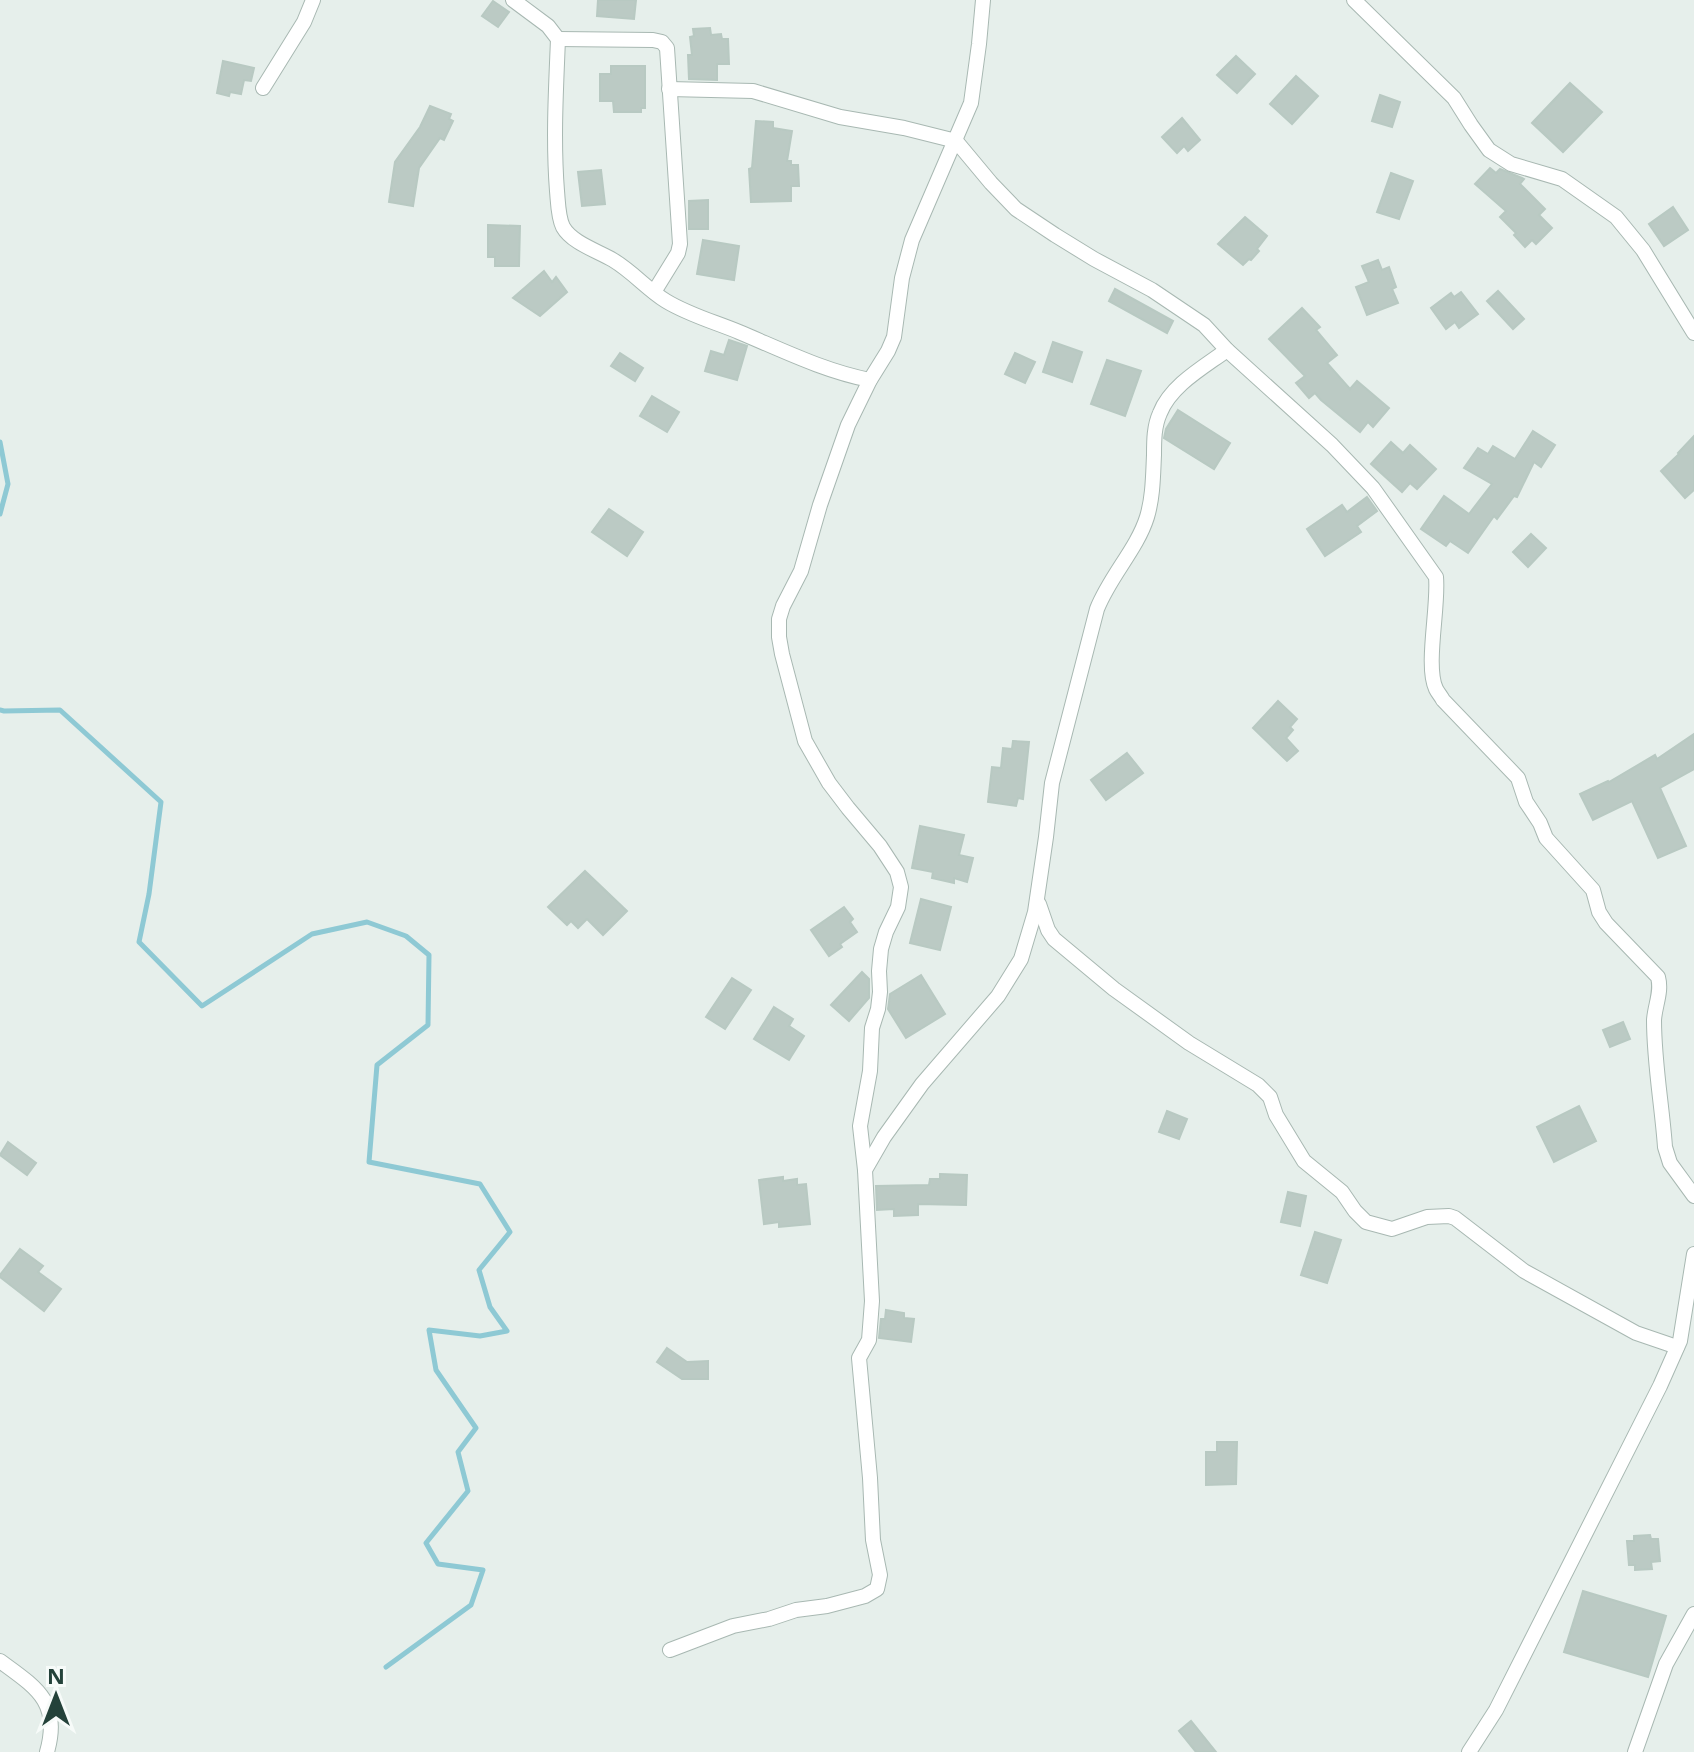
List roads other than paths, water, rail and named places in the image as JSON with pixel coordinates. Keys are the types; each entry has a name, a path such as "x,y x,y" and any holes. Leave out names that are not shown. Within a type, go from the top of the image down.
{"street":[{"path":"263,88 304,22 313,0"},
{"path":"513,0 548,26 558,39 555,165 563,227 573,238 634,274 665,301 690,313 825,369 870,380"},
{"path":"670,1650 733,1626 865,1596 877,1589 880,1575 873,1540 859,1358 869,1340 872,1301 860,1126 870,1071 872,1028 878,1009 881,949 898,907 901,882 880,846 829,783 805,741 779,637 779,619 801,571 848,425 894,337 902,278 912,240 971,103 983,0"},
{"path":"1354,0 1454,98 1489,150 1511,164 1562,179 1616,217 1643,250 1694,333"},
{"path":"558,39 653,40 662,42 667,48 680,244 678,253 654,292"},
{"path":"669,89 753,91 840,117 956,141 1016,209 1152,290 1204,325 1227,350 1332,445 1373,488 1436,577 1438,591 1432,663 1436,689 1518,778 1526,802 1546,838 1593,890 1599,912 1606,923 1658,977 1661,988 1656,1003 1655,1030 1665,1147 1670,1163 1694,1196"},
{"path":"865,1170 922,1084 998,996 1021,959 1038,895 1052,783 1097,609 1105,589 1133,547 1147,519 1159,414 1188,379 1227,350"},
{"path":"1038,895 1043,918 1054,939 1114,989 1189,1043 1258,1085 1270,1097 1276,1115 1304,1161 1342,1192 1366,1222 1392,1229 1427,1217 1439,1215 1455,1218 1524,1271 1636,1333 1677,1347"},
{"path":"1469,1752 1496,1710 1602,1504 1677,1347 1688,1334 1694,1254"},
{"path":"1635,1752 1666,1664 1694,1614"},
{"path":"0,1661 28,1681 47,1701 52,1736 47,1752"}],"waterway":[{"path":"0,442 8,484 0,514"},
{"path":"0,710 60,710 161,802 149,894 139,942 202,1006 312,934 367,922 406,936 429,955 428,1025 377,1065 369,1162 480,1184 510,1232 479,1270 490,1307 507,1331 480,1336 429,1330 436,1370 476,1428 458,1452 468,1491 426,1543 438,1564 483,1570 471,1605 386,1667"}]}
